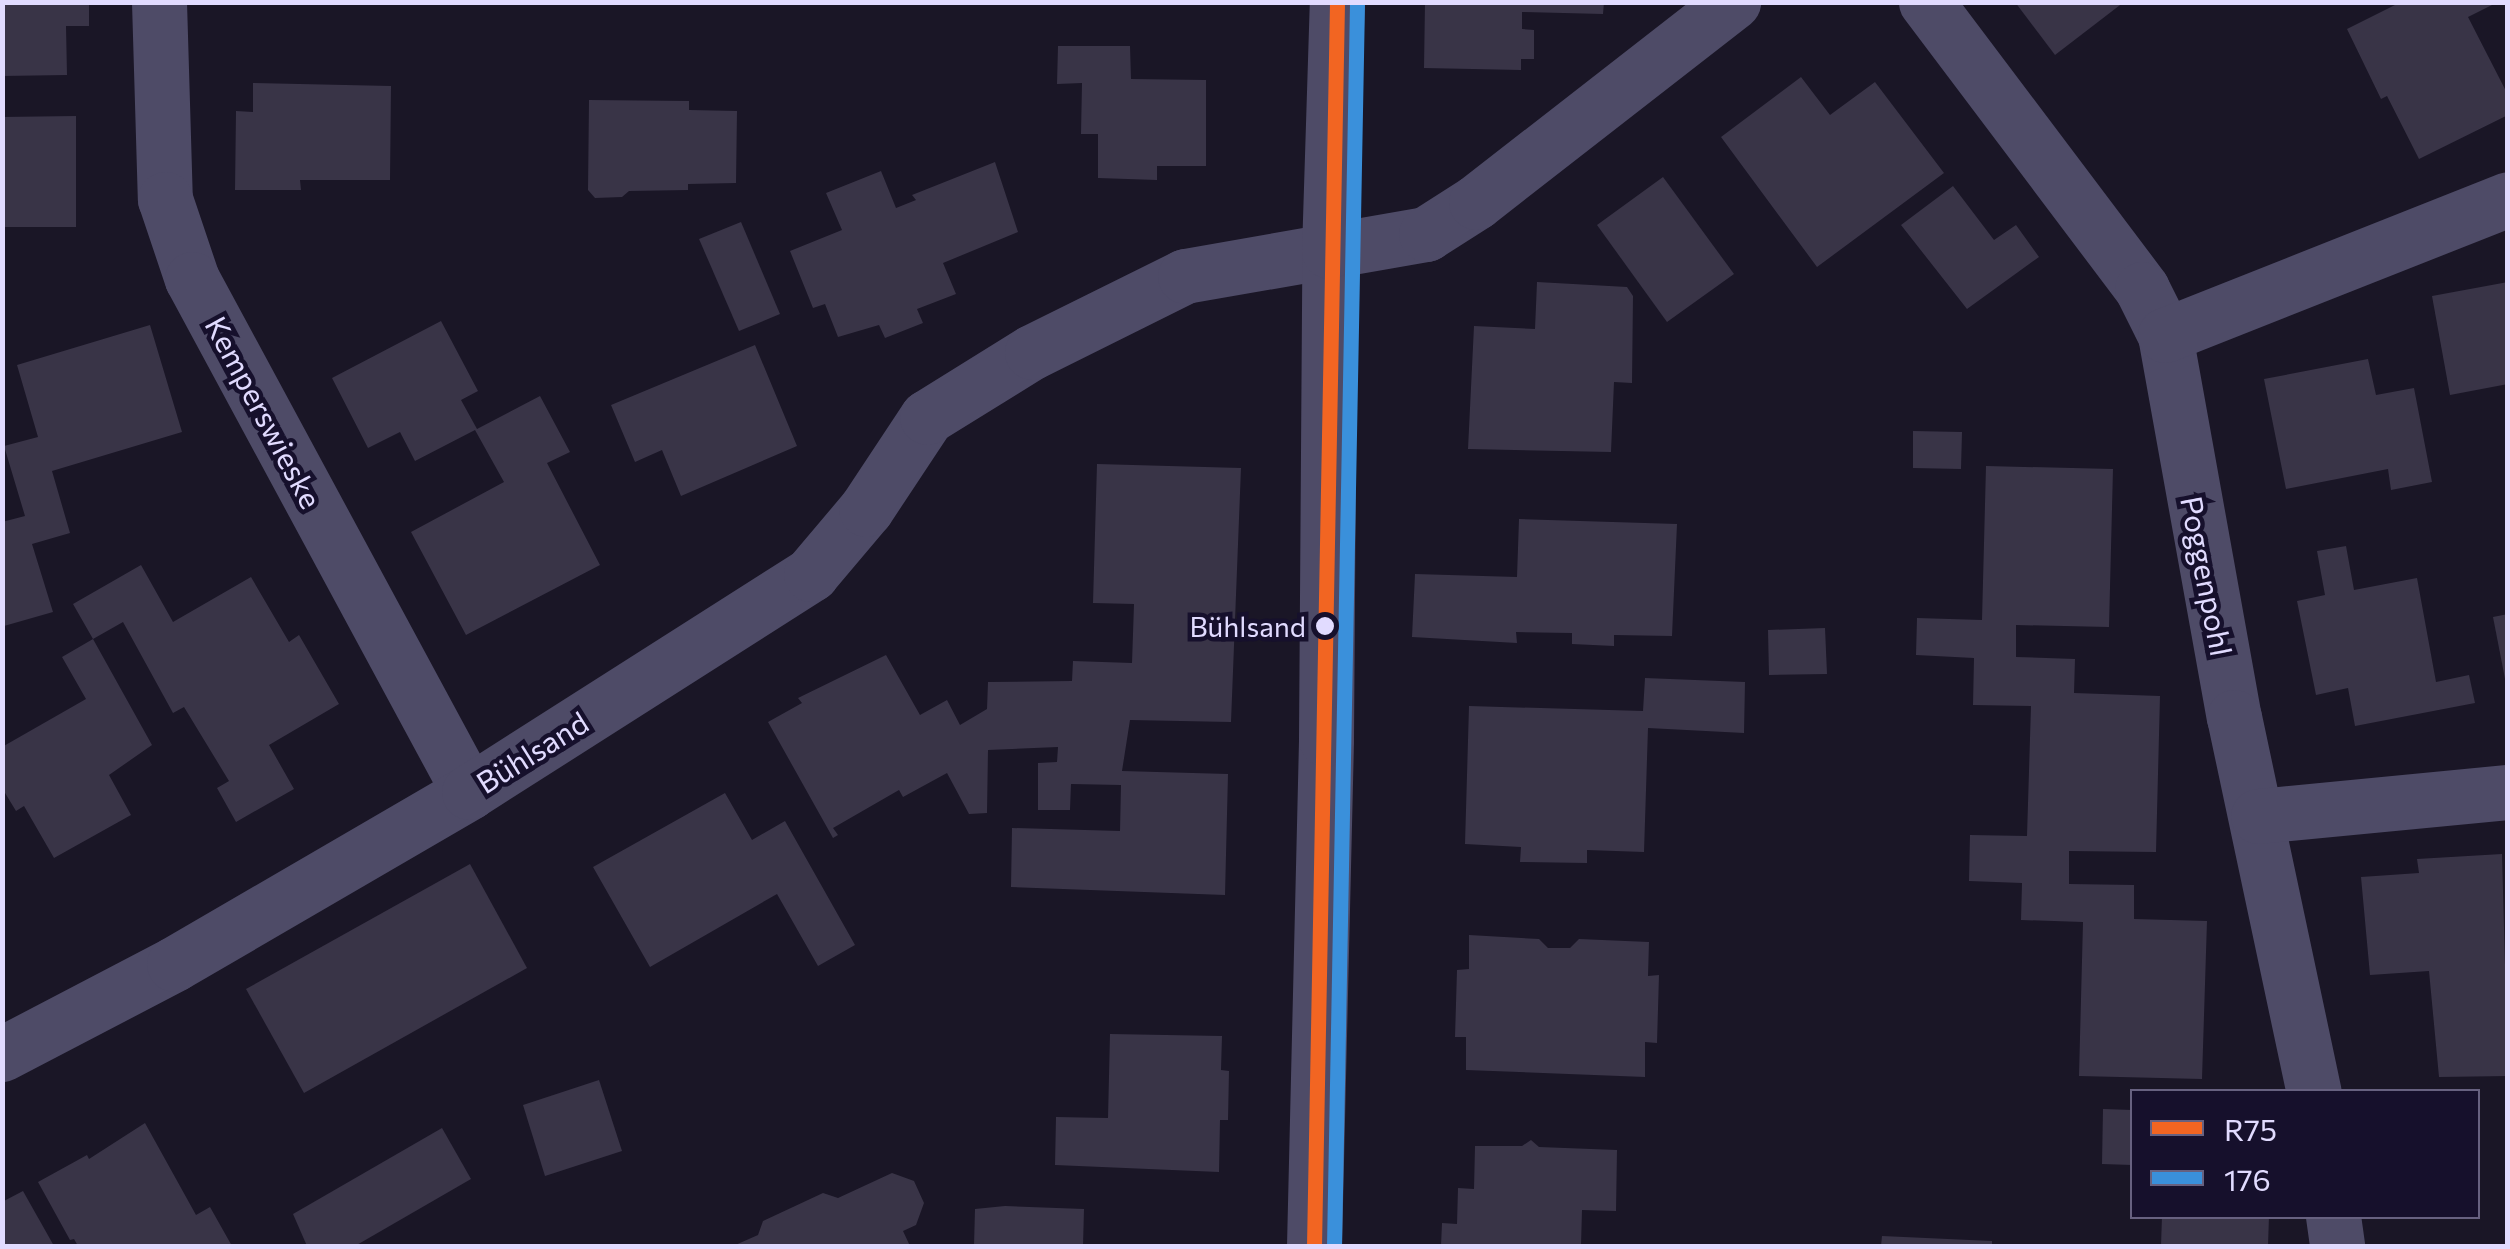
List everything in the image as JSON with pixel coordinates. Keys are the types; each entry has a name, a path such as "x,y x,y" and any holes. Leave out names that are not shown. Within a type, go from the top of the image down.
{"street":[{"name":"Kemperswieske","path":"159,2 165,199 192,279 469,792"},
{"path":"1314,1246 1326,758 1329,251 1337,2"},
{"name":"Bühlsand","path":"2,1054 174,964 469,792 811,574 866,509 927,417 1032,352 1185,276 1426,234 1476,202 1733,2"},
{"name":"Poggenpohl","path":"1926,2 2142,289 2165,335 2234,718 2313,1089"},
{"path":"2165,335 2508,199"},
{"path":"2258,816 2508,792"},
{"path":"2333,1219 2337,1246"}],"building":[{"path":"2,2 89,2 89,26 66,26 67,75 2,76"},
{"path":"1425,2 1604,2 1603,14 1522,12 1522,29 1534,30 1534,59 1521,59 1521,70 1424,68"},
{"path":"2015,2 2124,2 2055,55"},
{"path":"2401,2 2498,2 2468,17 2508,95 2508,115 2419,159 2387,96 2381,99 2347,29"},
{"path":"1058,46 1130,46 1131,79 1206,80 1206,166 1157,166 1157,180 1098,178 1098,134 1081,134 1082,83 1057,84"},
{"path":"1801,77 1830,115 1875,82 1944,173 1817,267 1721,137"},
{"path":"253,83 391,86 390,180 300,180 301,190 235,190 236,111 253,112"},
{"path":"589,100 689,101 689,110 737,111 736,183 688,184 688,190 629,191 622,197 595,198 588,190"},
{"path":"76,116 76,227 2,227 2,117"},
{"path":"995,162 1018,232 943,263 956,294 917,309 923,323 885,338 879,325 838,337 825,304 813,308 790,251 842,230 826,193 881,171 896,208 916,200 912,195"},
{"path":"1663,177 1734,274 1667,322 1597,225"},
{"path":"1953,186 1994,240 2016,225 2039,257 1967,309 1901,225"},
{"path":"741,222 780,314 739,331 699,239"},
{"path":"1537,282 1627,287 1633,296 1632,383 1614,382 1611,452 1468,449 1474,326 1535,329"},
{"path":"2508,282 2508,384 2450,395 2432,296"},
{"path":"441,321 478,391 461,400 477,429 540,396 570,452 547,463 600,565 466,635 411,532 504,482 475,430 415,461 400,432 368,448 332,378"},
{"path":"150,325 182,432 52,471 70,533 32,544 53,612 4,626 2,522 25,516 4,446 38,437 17,365"},
{"path":"755,345 797,446 681,496 662,450 635,462 611,405"},
{"path":"2368,359 2376,395 2414,388 2432,482 2391,490 2388,469 2286,489 2264,379"},
{"path":"1913,431 1962,432 1961,469 1913,468"},
{"path":"1097,464 1241,468 1231,722 1130,720 1122,771 1228,774 1225,895 1011,887 1012,828 1120,831 1121,785 1071,784 1070,810 1038,810 1038,763 1057,762 1058,747 988,750 987,813 969,814 947,773 903,797 899,790 833,828 838,835 833,838 768,722 802,703 798,698 886,655 920,715 947,700 960,725 987,709 988,682 1072,681 1073,661 1132,663 1134,604 1093,603"},
{"path":"1986,466 2113,469 2109,627 2016,625 2016,657 2075,659 2074,693 2160,696 2156,852 2069,851 2069,884 2134,885 2134,919 2207,921 2202,1079 2079,1076 2083,922 2021,920 2022,883 1969,881 1970,835 2027,836 2031,706 1973,705 1974,658 1916,655 1917,618 1982,620"},
{"path":"1519,519 1677,524 1672,636 1614,635 1614,646 1572,644 1572,633 1516,632 1517,643 1412,637 1415,574 1517,577"},
{"path":"2346,546 2354,590 2417,578 2436,682 2469,675 2475,703 2355,726 2348,688 2316,695 2297,601 2325,595 2317,551"},
{"path":"141,565 173,622 251,577 289,642 299,635 339,704 269,745 294,789 236,822 217,788 229,781 184,707 173,713 123,622 93,639 73,604"},
{"path":"2508,614 2508,684 2506,684 2493,617"},
{"path":"1825,628 1827,674 1769,675 1768,630"},
{"path":"93,639 152,745 109,775 131,815 54,858 24,806 16,811 2,788 2,747 86,699 62,657"},
{"path":"1645,678 1745,682 1744,733 1648,728 1644,852 1587,850 1587,863 1520,862 1521,847 1465,844 1469,706 1643,711"},
{"path":"725,793 752,840 785,821 855,945 818,966 777,894 650,967 593,867"},
{"path":"2502,854 2508,1076 2439,1077 2429,971 2370,975 2361,877 2419,873 2417,859"},
{"path":"470,864 527,968 304,1093 246,989"},
{"path":"1469,935 1539,939 1548,948 1570,948 1579,939 1649,942 1648,976 1659,975 1657,1043 1645,1042 1645,1077 1466,1070 1466,1037 1455,1037 1457,970 1469,969"},
{"path":"1110,1034 1222,1036 1221,1070 1229,1071 1228,1120 1220,1120 1219,1172 1055,1165 1056,1117 1108,1118"},
{"path":"599,1080 622,1151 545,1176 523,1105"},
{"path":"2103,1109 2130,1110 2130,1165 2102,1164"},
{"path":"145,1123 196,1215 210,1207 232,1246 78,1246 74,1239 70,1240 38,1182 87,1155 89,1159"},
{"path":"442,1128 471,1179 355,1246 307,1246 293,1214"},
{"path":"1531,1140 1539,1147 1617,1150 1616,1211 1582,1210 1581,1246 1441,1246 1442,1223 1457,1224 1458,1188 1474,1189 1475,1146 1522,1146"},
{"path":"892,1173 914,1181 924,1203 916,1225 903,1231 910,1246 733,1246 758,1235 763,1221 823,1193 838,1198"},
{"path":"23,1191 54,1246 2,1246 2,1202"},
{"path":"975,1209 1084,1209 1083,1246 974,1246"},
{"path":"2162,1219 2269,1219 2268,1246 2161,1246"},
{"path":"1882,1236 1992,1241 1992,1246 1881,1246"}],"transit line":[{"name":"R75","path":"1314,1246 1337,2"},
{"name":"176","path":"1334,1246 1357,3"}],"place":[{"name":"Bühlsand","path":"1325,626"}]}
